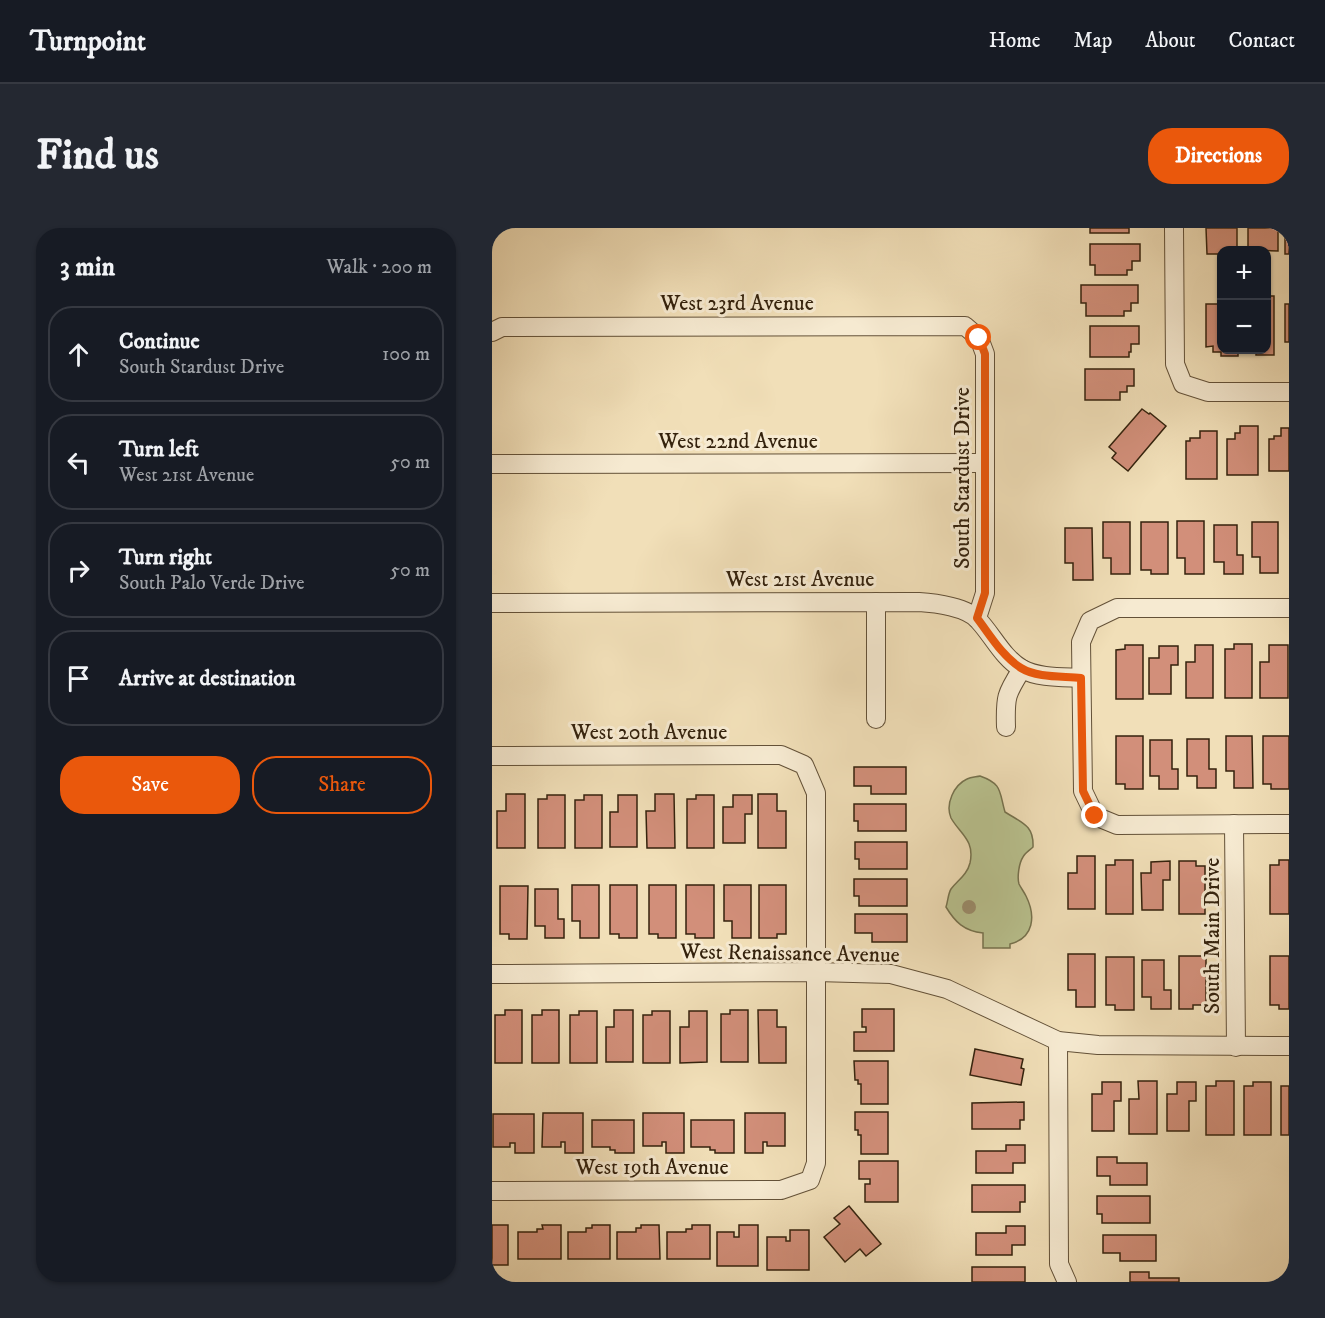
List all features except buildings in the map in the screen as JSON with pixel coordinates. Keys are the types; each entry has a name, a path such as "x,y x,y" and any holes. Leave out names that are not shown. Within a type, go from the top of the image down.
{"street":[{"path":"1174,228 1175,364 1183,384 1208,392 1289,392"},
{"name":"West 23rd Avenue","path":"492,332 502,327 965,326 979,338"},
{"name":"South Stardust Drive","path":"977,618 985,593 985,354 979,338"},
{"name":"West 22nd Avenue","path":"492,464 985,463"},
{"path":"876,602 876,719"},
{"name":"West 21st Avenue","path":"492,603 876,602 944,604 977,618"},
{"path":"1289,609 1118,609 1090,621 1081,642 1083,791 1095,816 1117,825 1289,824"},
{"path":"977,618 1000,649 1022,669 1041,674 1081,678"},
{"path":"1006,727 1005,702 1009,690 1022,669"},
{"name":"West 20th Avenue","path":"492,756 781,755 804,765 816,793 816,972"},
{"name":"South Main Drive","path":"1234,825 1236,1047"},
{"name":"West Renaissance Avenue","path":"492,974 816,972 891,974 947,989 1058,1041 1098,1045 1289,1046"},
{"name":"West 19th Avenue","path":"492,1191 781,1190 810,1180 816,1163 816,972"},
{"path":"1058,1041 1059,1264 1067,1282"}],"green space":[{"path":"980,776 993,782 1001,794 1005,812 1026,825 1033,840 1033,847 1025,854 1019,866 1018,878 1031,911 1031,925 1024,937 1010,944 1010,948 983,948 983,933 961,925 946,907 951,889 967,871 971,855 969,843 949,813 950,801 962,782"}],"route":[{"path":"979,338 985,354 985,593 977,618 1000,649 1022,669 1041,674 1081,678 1083,791 1095,816"}]}
